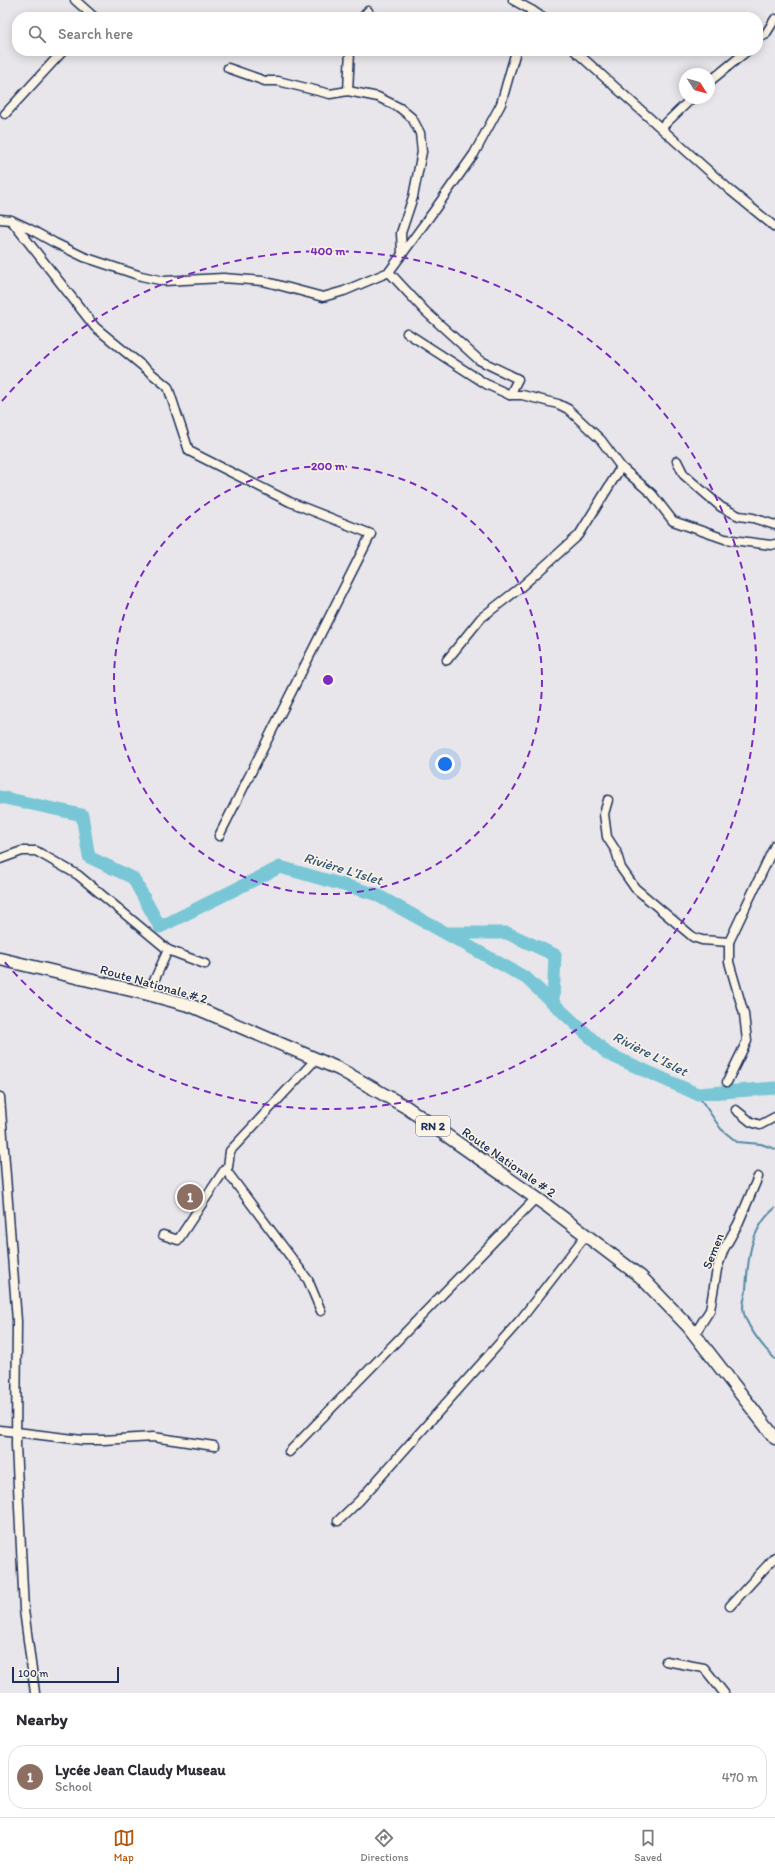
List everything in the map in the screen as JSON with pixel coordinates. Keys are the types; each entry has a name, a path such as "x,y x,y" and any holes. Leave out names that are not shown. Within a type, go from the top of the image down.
{"main road":[{"name":"Route Nationale # 2","path":"0,959 192,1006 339,1069 406,1107 536,1198 641,1277 694,1335 775,1438"}],"street":[{"path":"75,0 88,12"},
{"path":"513,0 528,12"},
{"path":"763,36 775,19"},
{"path":"5,114 58,56"},
{"path":"348,91 350,56"},
{"path":"0,219 11,220 84,257 141,276 164,281 223,278 263,281 323,297 372,280 389,272 474,154 501,104 515,56"},
{"path":"581,56 662,127 731,192 775,227"},
{"path":"715,77 741,56"},
{"path":"228,68 265,81 278,80 330,94 348,91 378,97 400,108 412,118 420,133 422,152 414,197 401,233 402,253"},
{"path":"662,127 686,104"},
{"path":"11,220 95,327 168,387 189,451 290,502 371,534 219,836"},
{"path":"389,272 425,311 479,360 518,379 510,395"},
{"path":"407,333 468,373 510,395 522,395 558,404 568,409 601,440 621,467 652,494 673,521 725,539 775,544"},
{"path":"677,461 684,475 721,507 739,516 753,518 775,525"},
{"path":"447,660 481,618 521,587 579,535 621,467"},
{"path":"608,800 604,814 607,837 616,851 621,868 635,888 693,937 702,940 729,942"},
{"path":"727,1082 747,1041 744,1014 729,962 729,942 775,845"},
{"path":"0,859 22,851 36,852 78,875 168,950 205,964"},
{"path":"148,994 168,950"},
{"path":"164,1235 178,1240 225,1169 228,1167 230,1151 316,1059"},
{"path":"0,1097 17,1321 16,1432 24,1610 35,1693"},
{"path":"736,1110 752,1122 760,1125 775,1117"},
{"path":"225,1169 308,1280 321,1311"},
{"name":"Semen","path":"694,1335 710,1310 717,1268 724,1248 738,1224 758,1177"},
{"path":"289,1452 536,1198"},
{"path":"338,1521 359,1501 520,1319 586,1236"},
{"path":"0,1430 82,1440 153,1437 214,1446"},
{"path":"730,1606 775,1557"},
{"path":"666,1661 704,1668 724,1693"}],"waterway":[{"name":"Rivière L'Islet","path":"0,797 82,815 89,857 133,878 160,927 280,867 375,894 526,978 608,1054 697,1094 775,1088"},
{"path":"446,933 507,933 555,955 553,1002"},
{"path":"697,1094 721,1129 737,1142 761,1144 775,1149"},
{"path":"775,1208 760,1225 755,1235 749,1255 746,1291 743,1302 744,1313 750,1328 775,1359"}],"place":[{"name":"Lycée Jean Claudy Museau","path":"190,1197"}]}
